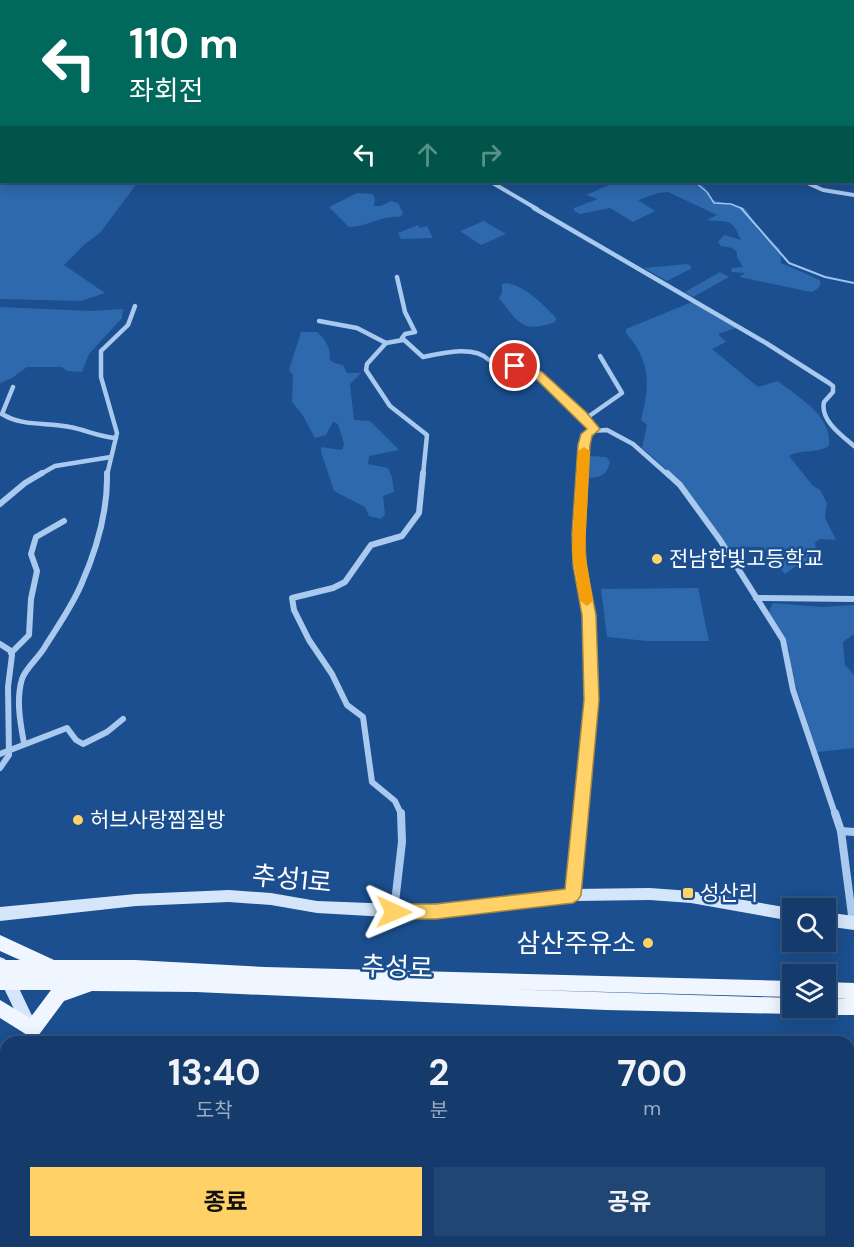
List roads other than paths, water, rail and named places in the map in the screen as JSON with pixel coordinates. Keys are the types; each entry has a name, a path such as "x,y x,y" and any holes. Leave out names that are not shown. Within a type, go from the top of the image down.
{"main road":[{"path":"0,943 55,968"},
{"name":"추성로","path":"2,972 55,968 135,968 276,976 782,989"},
{"name":"추성로","path":"2,972 93,983 196,984 606,1002 782,1006"},
{"path":"0,1008 32,1030 58,995 93,983"},
{"path":"836,990 854,991"},
{"path":"836,1007 854,1008"}],"street":[{"path":"493,183 755,336 829,383 833,386 832,392 823,401 823,410 836,429 854,446"},
{"path":"808,183 823,189 854,195"},
{"path":"397,277 405,312 415,332 405,334 403,340"},
{"path":"24,743 20,721 21,681 26,670 44,649 84,576 107,503 107,472 117,427 101,377 101,351 128,325 135,306"},
{"path":"319,321 357,328 386,343"},
{"path":"394,912 404,824 399,806 372,782 363,717 348,705 332,674 309,640 294,610 292,598 300,593 338,586 348,579 362,555 371,545 402,536 419,513 427,435 390,406 366,370 366,364 386,343 403,340"},
{"path":"403,340 423,357 455,350 485,356 489,360 509,360 515,366 534,371 594,429"},
{"path":"585,419 622,393 615,375 606,370 600,356"},
{"path":"13,387 2,414 5,416 29,423 74,428 94,436 116,438"},
{"path":"573,895 592,700 589,615 579,558 579,534 584,445 587,434 594,429 607,430 633,444 680,485 720,540 783,640 793,690 841,831 853,923 836,921"},
{"path":"0,504 25,483 56,466 111,457"},
{"path":"0,768 9,755 8,706 11,652 29,635 31,599 37,571 32,554 36,537 64,521"},
{"path":"756,598 854,599"},
{"path":"0,644 11,652"},
{"path":"0,710 8,706"},
{"path":"0,754 67,728 76,740 83,744 107,732 123,718"},
{"path":"841,831 854,832"},
{"name":"추성1로","path":"0,914 136,900 229,896 271,899 317,907 431,912 573,895 660,895 782,913"},
{"path":"2,972 32,1030"}],"waterway":[{"path":"696,183 707,192 714,203 731,204 741,208"},
{"path":"741,208 789,263 825,277 854,283"}],"place":[{"name":"전남한빛고등학교","path":"657,559"},
{"name":"허브사랑찜질방","path":"78,820"},
{"name":"성산리","path":"688,893"},
{"name":"삼산주유소","path":"648,943"}]}
